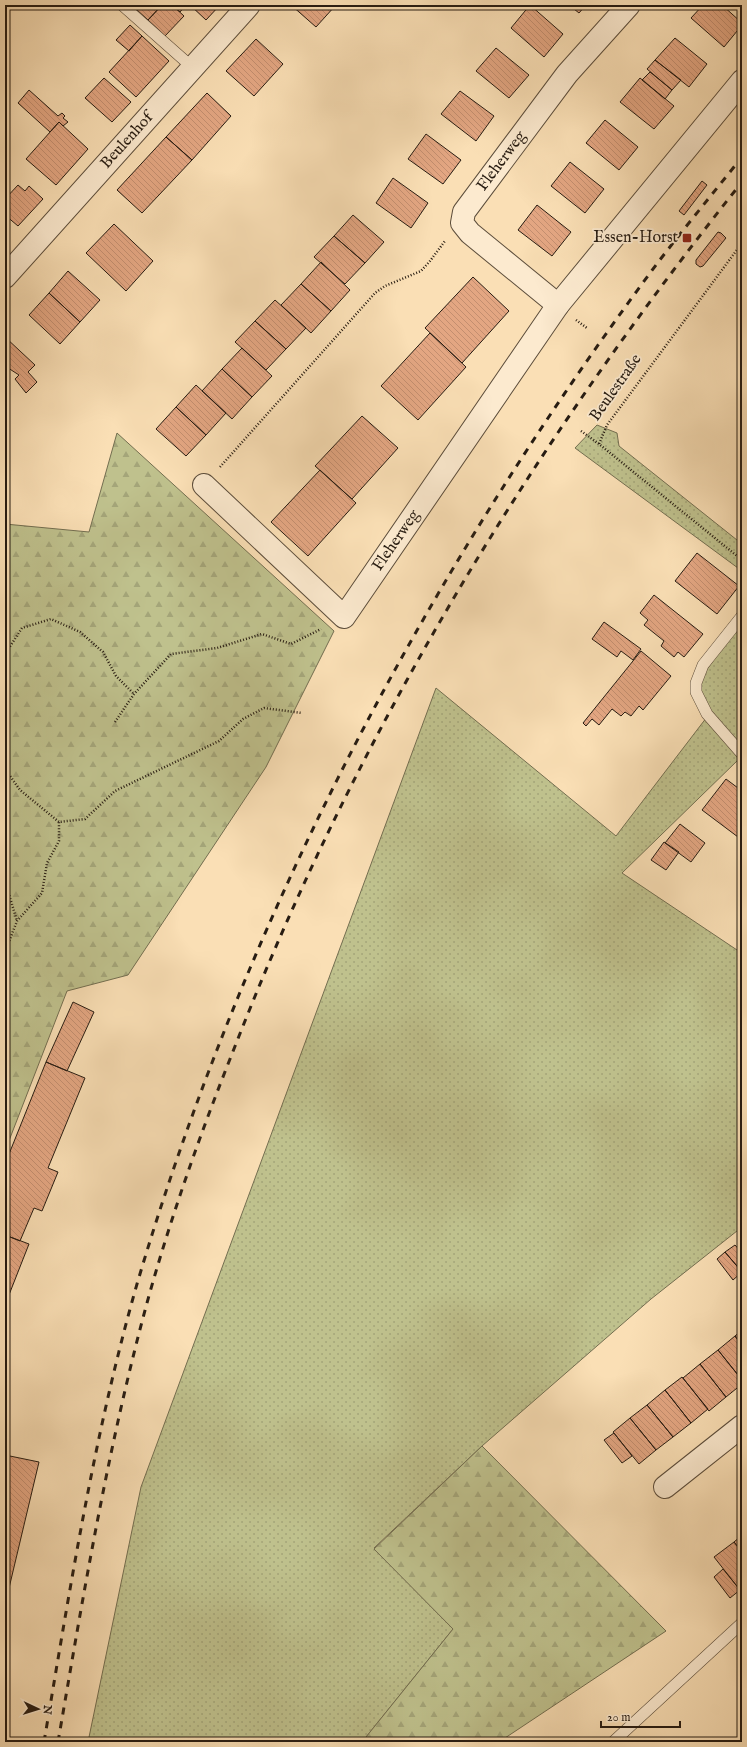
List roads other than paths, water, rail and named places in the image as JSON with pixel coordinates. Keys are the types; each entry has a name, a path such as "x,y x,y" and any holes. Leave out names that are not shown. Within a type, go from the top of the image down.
{"street":[{"name":"Beulenhof","path":"5,277 249,5"},
{"name":"Fleherweg","path":"558,305 470,233 462,223 466,206 567,74 629,5"},
{"name":"Fleherweg","path":"204,485 344,617 558,305 742,81"},
{"path":"666,1487 742,1426"}],"lane":[{"path":"122,5 192,67"},
{"path":"742,616 703,665 698,677 696,692 707,714 742,754"},
{"path":"612,1742 742,1623"}],"railway":[{"path":"44,1742 84,1512 108,1397 137,1284 181,1146 232,1011 289,879 353,749 422,622 496,499 575,378 659,261 742,157"},
{"path":"58,1742 98,1516 122,1404 150,1292 198,1142 280,937 333,822 391,709 453,599 520,491 590,386 664,283 742,182"}],"place":[{"name":"Essen-Horst","path":"687,238"}]}
